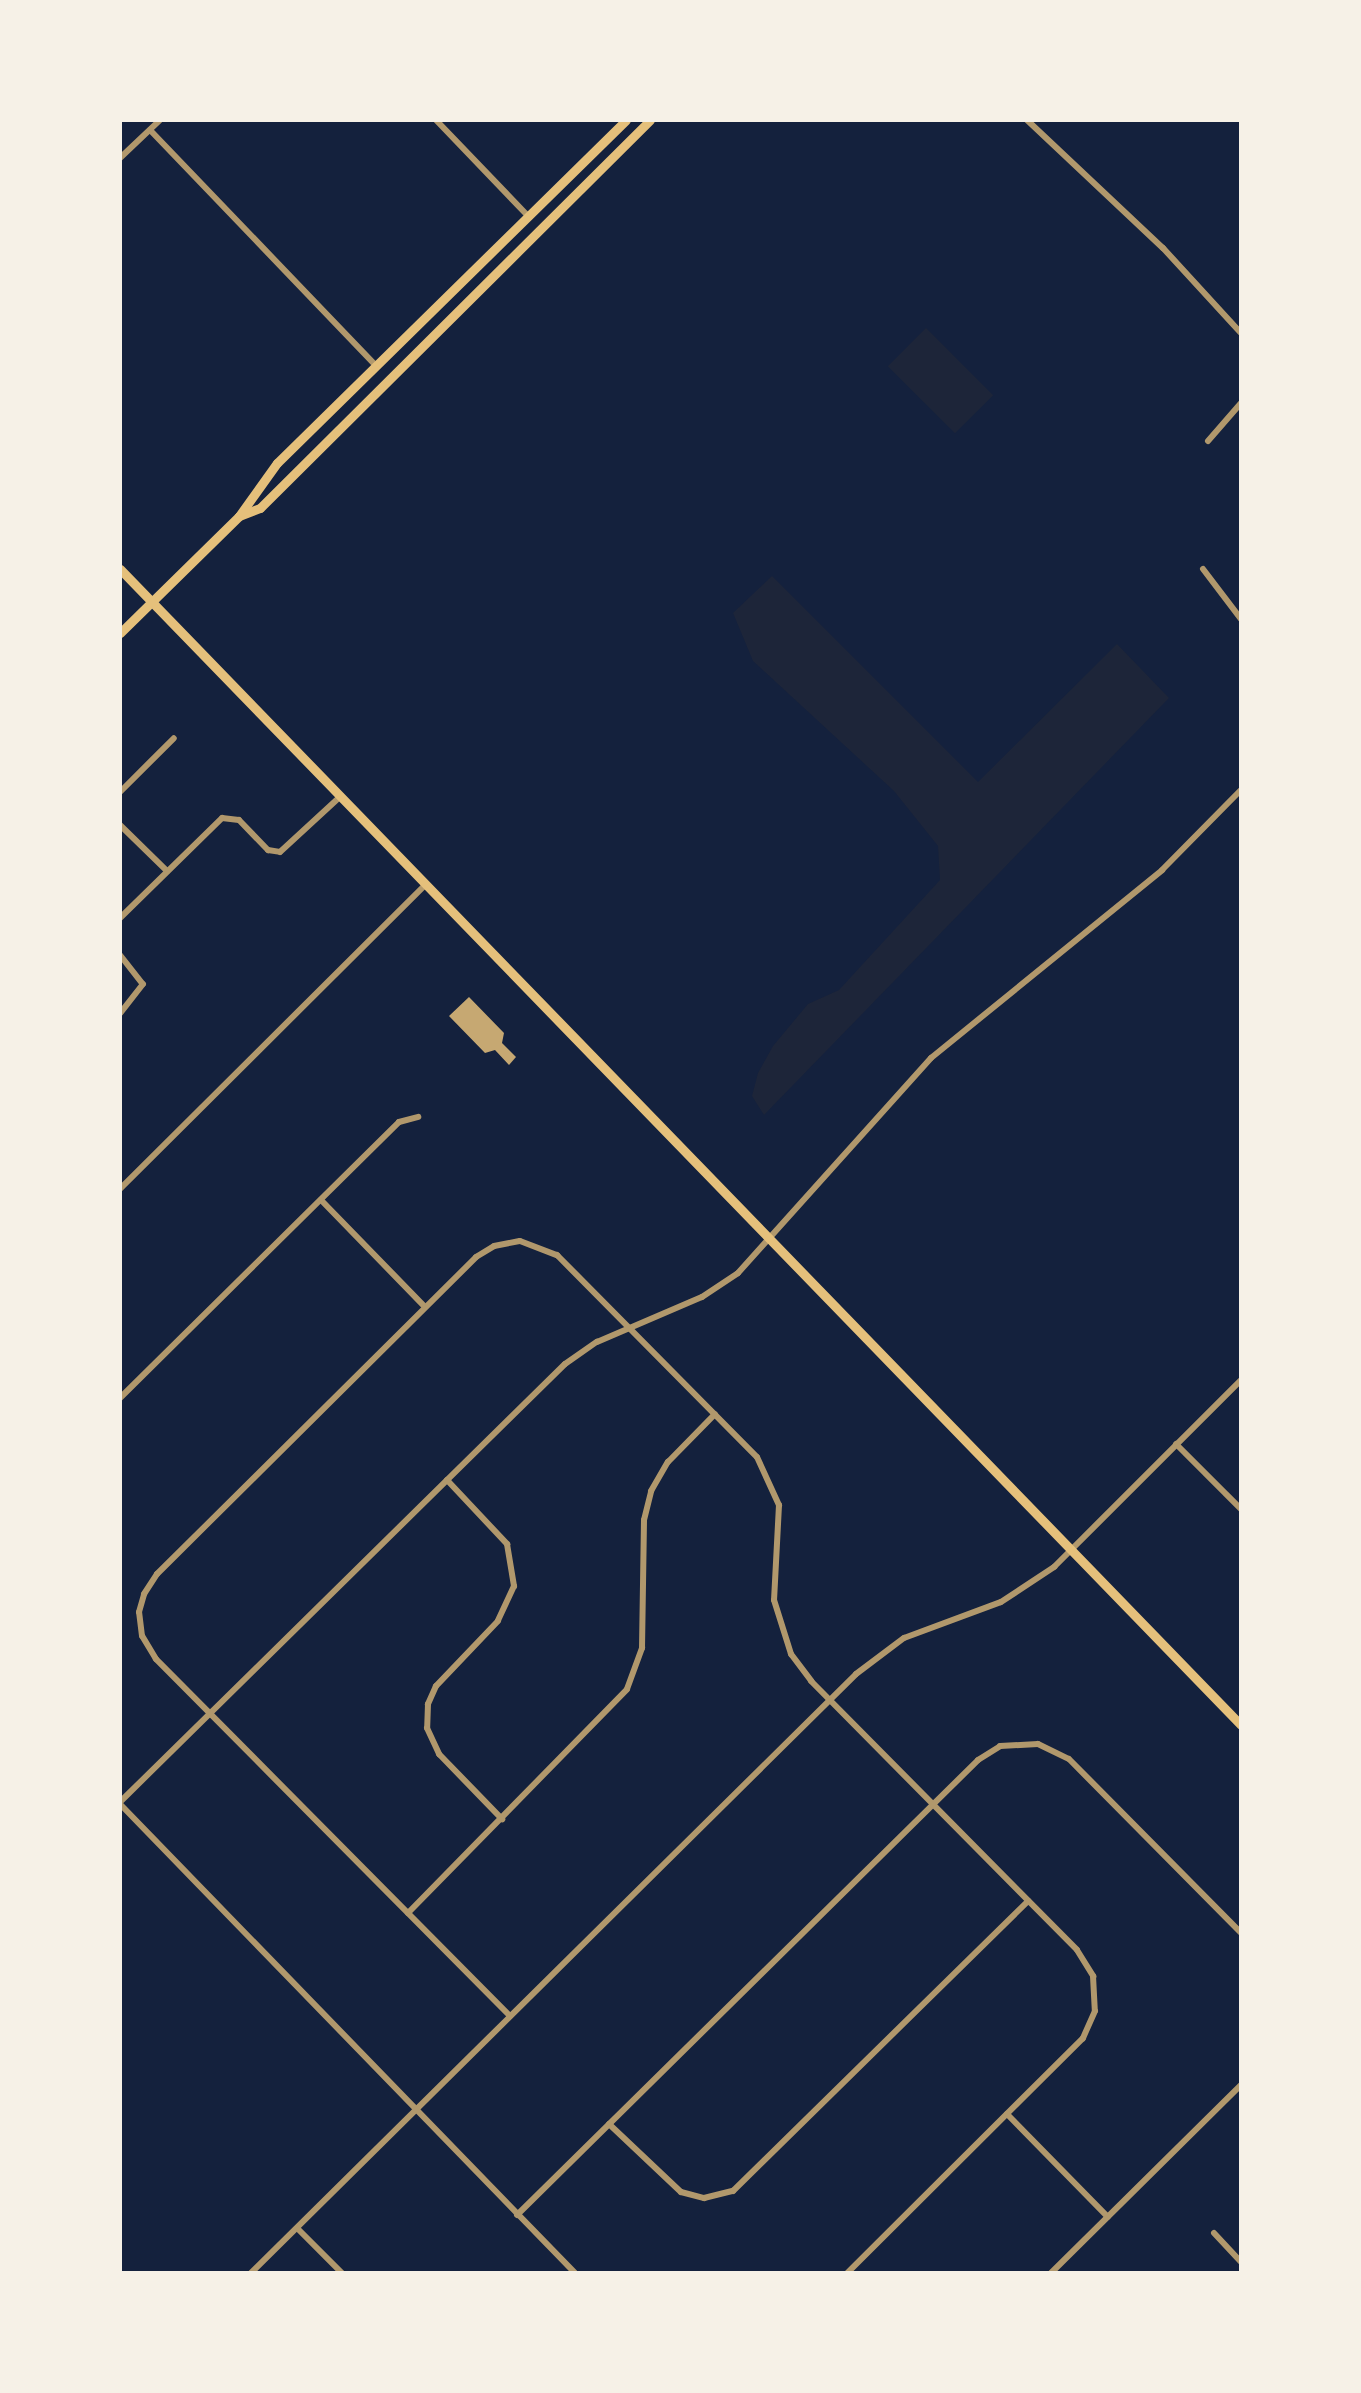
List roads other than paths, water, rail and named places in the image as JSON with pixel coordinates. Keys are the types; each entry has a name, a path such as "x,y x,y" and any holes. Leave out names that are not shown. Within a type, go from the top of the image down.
{"main road":[{"path":"120,634 239,516 277,463 626,120"},
{"path":"239,516 260,508 650,120"},
{"path":"120,569 1241,1725"}],"street":[{"path":"120,158 160,120"},
{"path":"436,120 528,216"},
{"path":"1027,120 1164,248 1241,333"},
{"path":"150,130 375,365"},
{"path":"1208,441 1241,403"},
{"path":"1203,568 1241,619"},
{"path":"120,792 174,738"},
{"path":"120,778 128,784"},
{"path":"574,2273 120,1803 564,1364 593,1344 711,1292 772,1240 931,1058 1162,870 1241,790"},
{"path":"120,918 227,817 239,820 268,850 284,850 341,796"},
{"path":"120,825 167,872"},
{"path":"120,1189 426,884"},
{"path":"120,955 143,984 120,1013"},
{"path":"120,1398 399,1122 418,1116"},
{"path":"321,1200 425,1307"},
{"path":"510,2016 210,1714 146,1644 139,1612 146,1589 425,1307 490,1247 511,1241 534,1243 557,1255 754,1454 774,1486 780,1515 773,1576 776,1614 792,1654 830,1700 1084,1958 1097,1996 1094,2016 1083,2038 847,2273"},
{"path":"251,2273 830,1700 895,1644 1006,1600 1072,1550 1241,1380"},
{"path":"408,1913 610,1712 632,1680 643,1638 648,1501 668,1462 716,1414"},
{"path":"1176,1444 1241,1509"},
{"path":"447,1480 507,1544 514,1586 498,1621 436,1686 428,1704 426,1728 439,1754 502,1819"},
{"path":"517,2215 987,1753 1024,1742 1048,1746 1069,1759 1241,1933"},
{"path":"609,2124 681,2192 704,2198 733,2190 1028,1901"},
{"path":"1051,2273 1241,2085"},
{"path":"1007,2114 1108,2216"},
{"path":"297,2228 342,2273"},
{"path":"1214,2234 1241,2262"}]}
